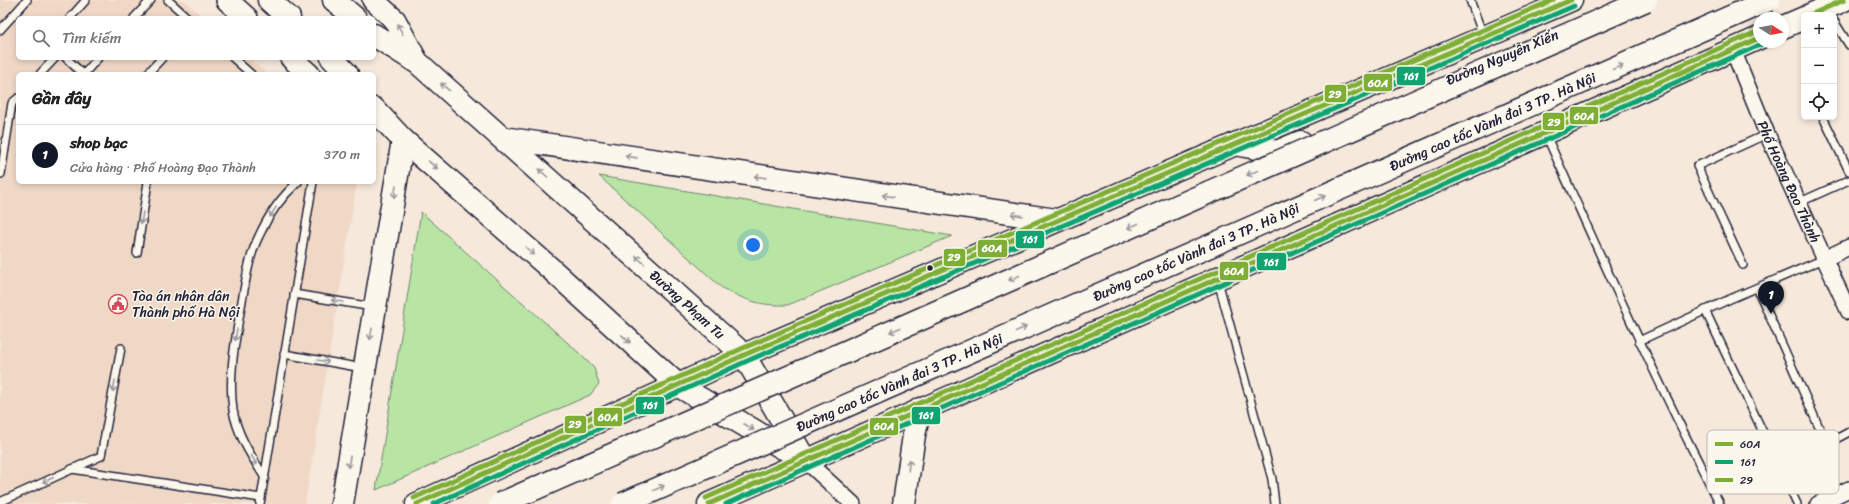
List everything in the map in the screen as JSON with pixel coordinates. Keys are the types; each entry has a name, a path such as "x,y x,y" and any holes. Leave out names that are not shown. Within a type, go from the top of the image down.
{"main road":[{"path":"227,0 245,16"},
{"path":"269,0 287,16"},
{"path":"334,0 353,16"},
{"name":"Đường Phạm Tu","path":"373,0 395,20 418,63"},
{"name":"Đường Nguyễn Xiển","path":"1235,144 1277,152 1633,0"},
{"path":"500,504 1646,0"},
{"name":"Đường cao tốc Vành đai 3 TP. Hà Nội","path":"623,504 1769,0"},
{"name":"Đường Nguyễn Xiển","path":"417,504 589,425 679,386 744,355 1483,38 1565,1"},
{"path":"1789,24 1801,19"},
{"name":"Đường Phạm Tu","path":"376,36 418,63 744,355 805,460"},
{"path":"709,504 805,460 1218,279 1753,41"},
{"path":"293,60 307,72"},
{"path":"334,60 345,72"},
{"path":"376,113 403,140 551,269 679,386 805,460"},
{"path":"503,138 1056,220"},
{"path":"342,504 403,140"},
{"path":"904,504 914,435 920,409"}],"street":[{"name":"Phố Hoàng Đạo Thành","path":"1733,50 1767,134 1849,312"},
{"path":"1824,259 1849,247"},
{"path":"805,460 852,504"},
{"path":"1839,494 1849,489"},
{"path":"1818,504 1839,494"}],"lane":[{"path":"19,15 27,0"},
{"path":"72,16 86,0"},
{"path":"136,16 151,0"},
{"path":"168,0 186,16"},
{"path":"1470,0 1483,38"},
{"path":"0,30 16,17"},
{"path":"1837,25 1849,45"},
{"path":"42,72 54,60"},
{"path":"68,60 82,72"},
{"path":"86,72 96,60"},
{"path":"149,72 160,60"},
{"path":"235,60 249,72"},
{"path":"1,174 12,104 16,100"},
{"path":"1824,120 1849,171"},
{"path":"1545,133 1638,341 1707,479"},
{"path":"1743,265 1697,166 1767,134"},
{"path":"1798,203 1849,180"},
{"path":"137,254 148,184"},
{"path":"265,478 242,440 233,410 233,352 249,265 258,237 274,209 296,184"},
{"path":"72,469 261,501 313,184"},
{"path":"1638,341 1705,310 1824,259"},
{"path":"1218,279 1272,480 1275,504"},
{"path":"1757,288 1820,430"},
{"path":"294,294 375,307"},
{"path":"1705,310 1762,430"},
{"path":"0,502 101,456 121,348"},
{"path":"284,354 365,368"},
{"path":"1839,435 1849,432"},
{"path":"1715,494 1720,504"},
{"path":"1792,494 1797,504"}],"shaded area":[{"path":"0,0 184,0 202,16 16,16 16,60 251,60 265,72 16,72 16,184 357,184 305,504 0,504"}],"green space":[{"path":"599,176 952,236 788,305 769,305 754,302 722,288"},
{"path":"421,212 577,351 594,368 599,384 590,395 376,490"}],"transit line":[{"name":"29","path":"414,498 741,349 1553,0"},
{"name":"60A","path":"417,504 744,355 1571,0"},
{"name":"60A","path":"1817,12 1844,0"},
{"name":"161","path":"434,504 747,361 1574,6"},
{"name":"29","path":"706,498 1753,33"},
{"name":"60A","path":"709,504 1753,41"},
{"name":"161","path":"726,504 1753,48"}],"place":[{"name":"Tòa án nhân dân Thành phố Hà Nội","path":"118,304"},
{"name":"shop bạc","path":"1771,314"}]}
